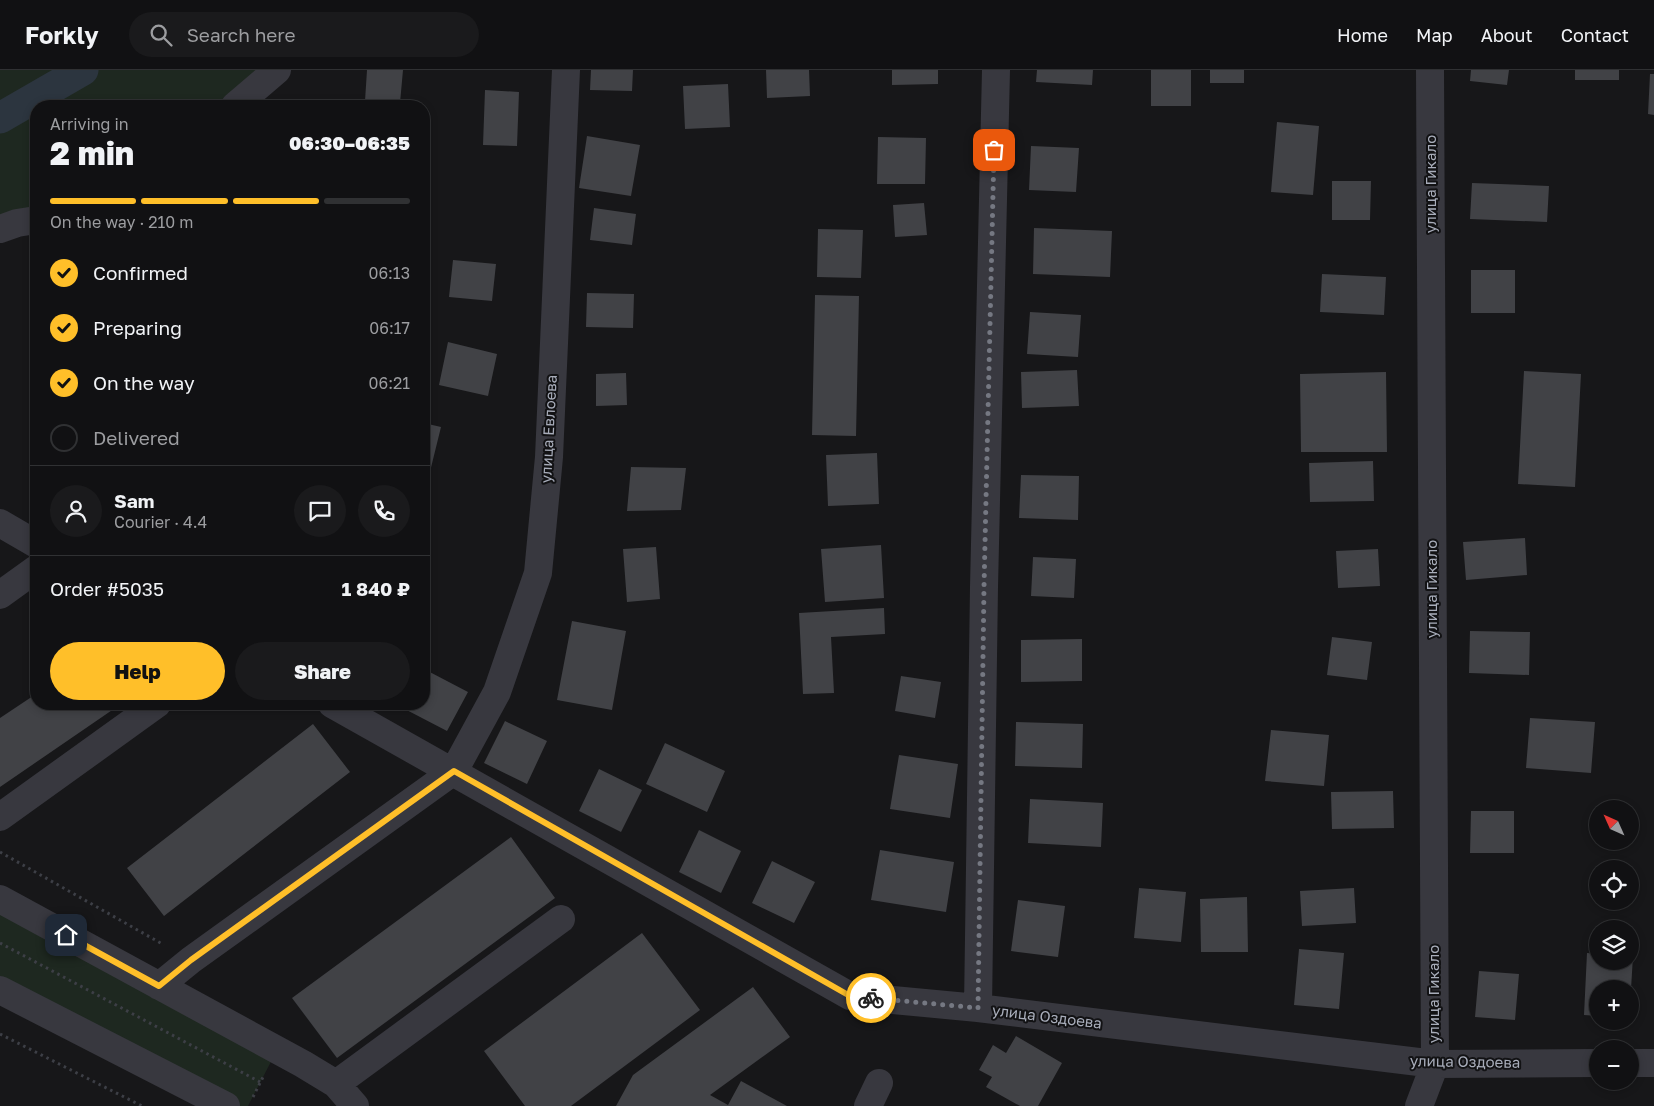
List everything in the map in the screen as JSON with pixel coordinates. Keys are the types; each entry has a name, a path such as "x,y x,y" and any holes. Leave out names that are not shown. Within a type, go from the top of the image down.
{"street":[{"path":"242,100 277,70"},
{"name":"улица Евлоева","path":"454,771 497,692 538,573 549,457 566,70"},
{"path":"978,1008 984,587 996,70"},
{"name":"улица Гикало","path":"1419,1106 1434,1064 1430,70"},
{"path":"0,229 30,221"},
{"path":"0,523 30,540"},
{"path":"0,594 30,573"},
{"path":"0,817 149,710"},
{"name":"улица Оздоева","path":"343,710 850,996 978,1008 1434,1064 1589,1063"},
{"path":"159,986 191,960 454,771"},
{"path":"0,899 278,1050 336,1084 355,1106"},
{"path":"336,1084 562,919"},
{"path":"0,990 222,1105"},
{"path":"1639,1063 1654,1063"}],"path":[{"path":"0,852 191,960"},
{"path":"0,943 260,1082"},
{"path":"0,1034 142,1106"},
{"path":"252,1098 278,1050"}],"shaded area":[{"path":"0,70 277,70 242,100 30,100 30,222 0,229"},
{"path":"0,899 277,1050 248,1106 226,1106 0,990"}],"building":[{"path":"367,70 403,70 400,100 365,100"},
{"path":"591,70 633,70 632,91 590,90"},
{"path":"766,70 809,70 810,96 767,98"},
{"path":"892,70 938,70 938,84 892,85"},
{"path":"1037,70 1093,70 1092,85 1036,82"},
{"path":"1151,70 1191,70 1191,106 1151,106"},
{"path":"1210,70 1244,70 1244,83 1210,83"},
{"path":"1471,70 1509,70 1507,85 1470,81"},
{"path":"1575,70 1619,70 1619,80 1575,80"},
{"path":"1650,74 1654,74 1654,115 1648,114"},
{"path":"728,84 730,127 685,129 683,86"},
{"path":"485,90 519,92 517,146 483,145"},
{"path":"1277,122 1319,126 1313,195 1271,192"},
{"path":"587,136 640,145 631,196 579,188"},
{"path":"878,137 926,138 925,184 877,184"},
{"path":"1031,146 1079,148 1076,192 1029,190"},
{"path":"1332,181 1371,181 1370,220 1332,220"},
{"path":"1472,183 1549,186 1547,222 1470,219"},
{"path":"924,203 927,235 895,237 893,205"},
{"path":"594,208 636,214 632,245 590,240"},
{"path":"1034,228 1112,231 1110,277 1033,274"},
{"path":"818,229 863,230 861,278 817,277"},
{"path":"453,260 496,264 492,301 449,297"},
{"path":"1471,270 1515,270 1515,313 1471,313"},
{"path":"1322,274 1386,277 1384,315 1320,312"},
{"path":"587,293 634,294 633,328 586,327"},
{"path":"815,295 859,296 856,436 812,435"},
{"path":"1030,312 1081,315 1078,357 1027,354"},
{"path":"448,342 497,354 488,396 439,385"},
{"path":"1077,370 1079,406 1022,408 1021,372"},
{"path":"1524,371 1581,374 1575,487 1518,484"},
{"path":"1386,372 1387,452 1301,452 1300,374"},
{"path":"626,373 627,405 596,406 596,374"},
{"path":"430,424 441,427 430,472"},
{"path":"877,453 879,504 828,506 826,455"},
{"path":"1373,461 1374,501 1310,502 1309,463"},
{"path":"631,467 686,468 681,510 627,511"},
{"path":"1021,475 1079,476 1078,520 1019,518"},
{"path":"1525,538 1527,575 1466,580 1463,542"},
{"path":"881,545 884,598 825,602 821,549"},
{"path":"656,547 660,599 627,602 623,549"},
{"path":"1378,549 1380,586 1338,588 1336,551"},
{"path":"1033,557 1076,559 1074,598 1031,596"},
{"path":"884,608 885,634 831,637 834,693 803,694 799,613"},
{"path":"572,621 626,631 612,710 557,700"},
{"path":"1470,631 1530,632 1529,675 1469,673"},
{"path":"1332,637 1372,642 1367,680 1327,675"},
{"path":"1082,639 1082,681 1021,682 1021,640"},
{"path":"430,672 468,692 447,731 407,710 430,710"},
{"path":"901,676 941,682 935,718 895,711"},
{"path":"30,698 30,710 112,710 0,787 0,718"},
{"path":"1530,718 1595,722 1591,773 1526,768"},
{"path":"505,721 547,741 527,784 484,763"},
{"path":"1016,722 1083,724 1082,768 1015,766"},
{"path":"313,724 350,772 164,916 127,868"},
{"path":"1271,730 1329,735 1324,786 1265,781"},
{"path":"665,743 725,771 707,812 646,784"},
{"path":"899,755 958,764 950,818 890,809"},
{"path":"599,769 642,790 621,832 579,811"},
{"path":"1393,791 1394,828 1332,829 1331,792"},
{"path":"1030,799 1103,803 1101,847 1028,843"},
{"path":"1471,811 1514,811 1514,853 1470,853"},
{"path":"699,830 741,851 721,893 679,872"},
{"path":"511,837 555,898 337,1058 292,998"},
{"path":"880,850 954,862 946,912 871,900"},
{"path":"772,861 815,882 794,923 752,903"},
{"path":"1139,888 1186,892 1181,942 1134,938"},
{"path":"1354,888 1356,923 1302,926 1300,891"},
{"path":"1247,897 1248,952 1201,952 1200,899"},
{"path":"1018,900 1065,906 1058,957 1011,951"},
{"path":"642,933 700,1010 571,1106 525,1106 484,1051"},
{"path":"1299,949 1344,953 1339,1009 1294,1005"},
{"path":"1587,953 1589,953 1589,970 1632,970 1632,980 1589,980 1589,1015 1584,1015"},
{"path":"1479,971 1519,974 1515,1020 1475,1017"},
{"path":"753,987 790,1037 710,1095 728,1105 741,1081 787,1106 616,1106 633,1075"},
{"path":"1016,1036 1062,1063 1038,1106 1020,1106 986,1087 992,1077 979,1070 993,1045 1006,1053"}],"waterway":[{"path":"31,100 83,70"},
{"path":"0,118 30,101"}],"way so far":[{"path":"871,998 978,1008 984,587 994,150"}],"route":[{"path":"66,935 159,986 191,960 454,771 850,996 871,998"}]}
